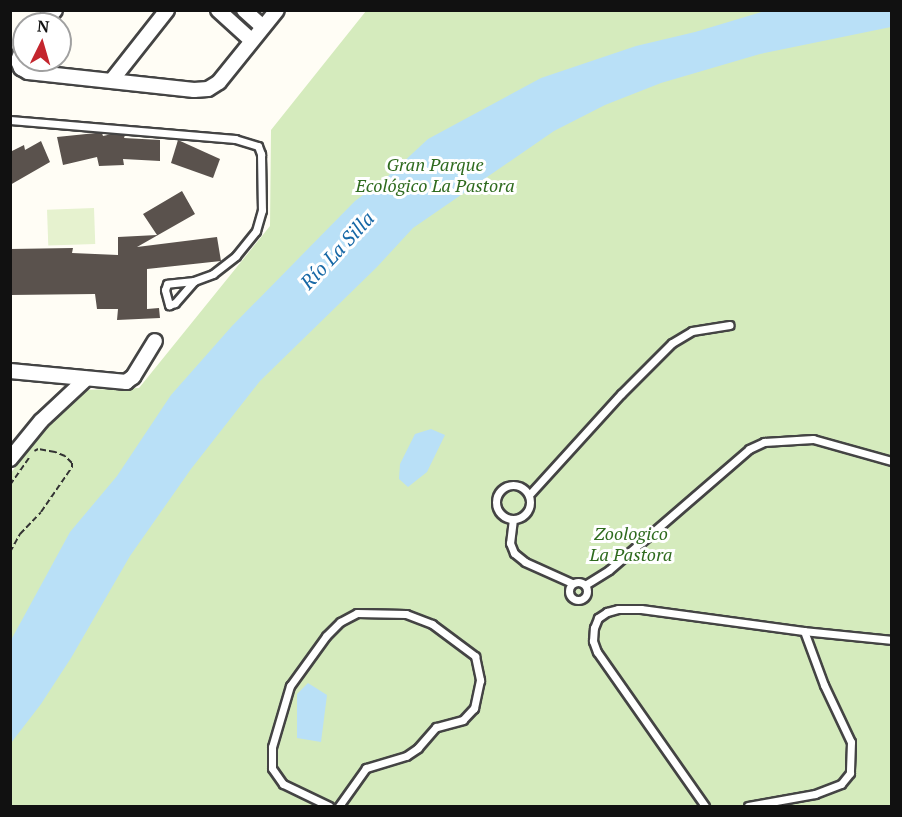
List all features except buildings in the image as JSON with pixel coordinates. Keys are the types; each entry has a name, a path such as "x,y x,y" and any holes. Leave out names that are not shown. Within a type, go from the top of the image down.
{"street":[{"path":"112,80 167,10"},
{"path":"218,10 251,40"},
{"path":"244,10 263,27"},
{"path":"28,72 208,89 219,82 277,10"},
{"path":"10,371 126,382 133,377 155,341"},
{"path":"10,459 41,421 86,379"}],"lane":[{"path":"10,120 235,139 258,146 261,154 262,210 255,231 225,266 213,274 194,281 168,284 165,290 169,305 176,303 194,281"},
{"path":"529,495 672,343 692,331 730,325"},
{"path":"585,585 609,570 749,449 764,442 813,439 891,462"},
{"path":"512,484 525,489 529,495 529,509 519,518 513,519 500,514 495,502 500,490 512,484"},
{"path":"513,519 510,543 514,553 525,562 572,583 579,581 585,585"},
{"path":"572,583 568,593 576,600 585,596 585,585"},
{"path":"705,807 597,652 593,641 598,618 618,609 641,609 891,640"},
{"path":"329,807 283,784 272,768 272,747 290,686 326,636 340,622 357,613 406,614 432,624 475,656 480,680 474,708 463,720 436,727 418,748 406,756 366,768 339,807"},
{"path":"748,807 814,794 841,784 850,773 851,742 824,685 804,631"}],"path":[{"path":"10,485 33,452 38,449 55,452 72,463 63,480 35,519 20,534 10,552"}],"green space":[{"path":"366,11 891,11 891,806 11,806 10,474 46,428 83,390 139,388 270,226 271,130"},
{"path":"94,208 95,244 48,246 47,210"}],"water":[{"name":"Río La Silla","path":"768,10 891,11 891,27 760,54 661,83 605,105 554,131 413,228 377,267 260,381 191,469 130,556 71,658 41,704 11,743 11,640 70,532 117,476 171,395 232,326 355,201 386,178 428,139 541,78 636,46 695,32"},
{"path":"431,429 445,435 427,472 408,487 399,479 400,464 415,434"},
{"path":"308,683 327,695 321,742 297,738 297,694"}],"park label":[{"name":"Gran Parque Ecológico La Pastora","path":"435,175"},
{"name":"Zoologico La Pastora","path":"631,544"}]}
